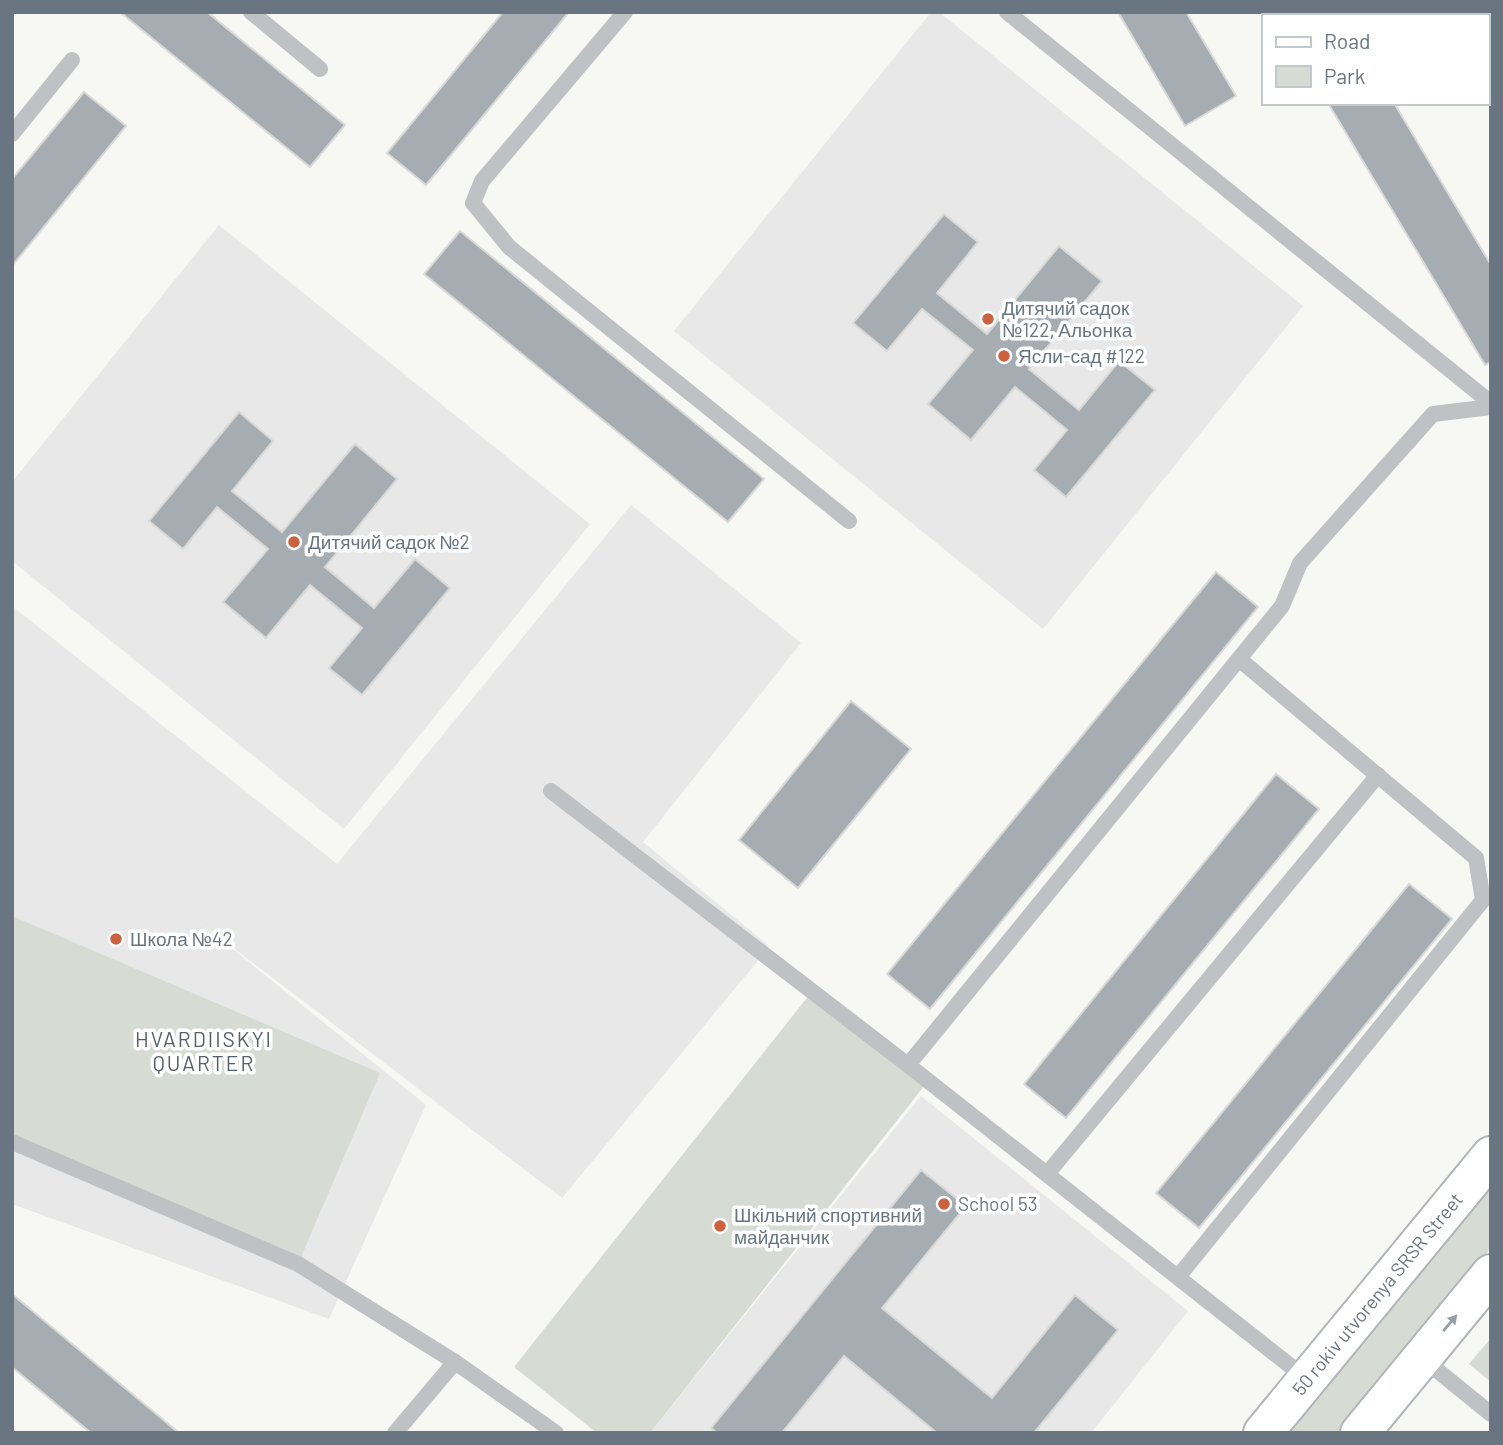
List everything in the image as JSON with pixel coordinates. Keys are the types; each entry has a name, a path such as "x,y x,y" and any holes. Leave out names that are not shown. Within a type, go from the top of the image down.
{"main road":[{"name":"50 rokiv utvorenya SRSR Street","path":"1263,1433 1491,1156"},
{"path":"1360,1433 1491,1274"}],"lane":[{"path":"251,12 320,69"},
{"path":"625,12 482,181 472,203 509,247 849,522"},
{"path":"1007,12 1491,405"},
{"path":"12,134 72,60"},
{"path":"908,1065 1282,606 1300,563 1433,414 1491,405"},
{"path":"1178,1277 1483,900 1476,858 1239,659"},
{"path":"1047,1174 1378,775"},
{"path":"551,791 908,1065 1307,1379"},
{"path":"12,1142 298,1264 455,1362 556,1433"},
{"path":"1422,1358 1491,1414"},
{"path":"395,1433 455,1362"}],"shaded area":[{"name":"Дитячий садок №122, Альонка","path":"931,12 939,12 1303,306 1043,629 674,331"},
{"name":"Дитячий садок №2","path":"219,225 590,524 344,829 12,561 12,482"},
{"path":"631,505 801,643 643,842 768,945 765,952 562,1198 198,921 426,1105 329,1319 12,1204 12,606 337,864"},
{"name":"School 53","path":"921,1096 1188,1311 1091,1433 650,1433"}],"green space":[{"path":"12,916 380,1073 298,1264 12,1142"},
{"name":"Шкільний спортивний майданчик","path":"810,994 925,1085 650,1433 597,1433 514,1367"},
{"path":"1491,1180 1491,1248 1340,1433 1285,1433"},
{"path":"1491,1338 1491,1382 1469,1364"}],"building":[{"path":"120,12 207,12 345,125 310,167"},
{"path":"503,12 569,12 426,185 387,153"},
{"path":"1118,12 1186,12 1236,96 1185,126"},
{"path":"1340,12 1341,14 1287,14"},
{"path":"84,92 126,126 12,266 12,179"},
{"path":"1329,105 1395,105 1491,265 1491,362 1485,365"},
{"name":"Ясли-сад #122","path":"944,214 978,242 937,293 987,334 1059,246 1102,281 1029,369 1079,410 1119,361 1155,390 1066,497 1034,470 1067,430 1015,387 971,440 928,404 973,350 922,309 887,351 853,323"},
{"path":"460,231 764,479 728,522 424,274"},
{"path":"239,412 273,441 232,491 282,532 355,444 397,479 325,567 374,608 415,559 450,588 362,695 329,668 362,628 310,585 266,638 223,602 268,549 217,507 183,549 149,521"},
{"path":"1216,572 1258,607 930,1009 887,974"},
{"path":"851,701 911,749 798,888 739,840"},
{"path":"1276,774 1319,809 1066,1118 1024,1084"},
{"path":"1409,884 1452,919 1199,1228 1156,1193"},
{"path":"921,1170 966,1206 882,1308 992,1398 1075,1295 1118,1330 1034,1433 937,1433 844,1356 782,1433 717,1433 711,1428"},
{"path":"12,1294 179,1433 91,1433 12,1367"}],"place":[{"name":"Дитячий садок №122, Альонка","path":"988,319"},
{"name":"Ясли-сад #122","path":"1004,356"},
{"name":"Дитячий садок №2","path":"294,542"},
{"name":"Школа №42","path":"116,939"},
{"name":"School 53","path":"944,1204"},
{"name":"Шкільний спортивний майданчик","path":"720,1226"}],"district":[{"name":"HVARDIISKYI QUARTER","path":"204,1052"}]}
